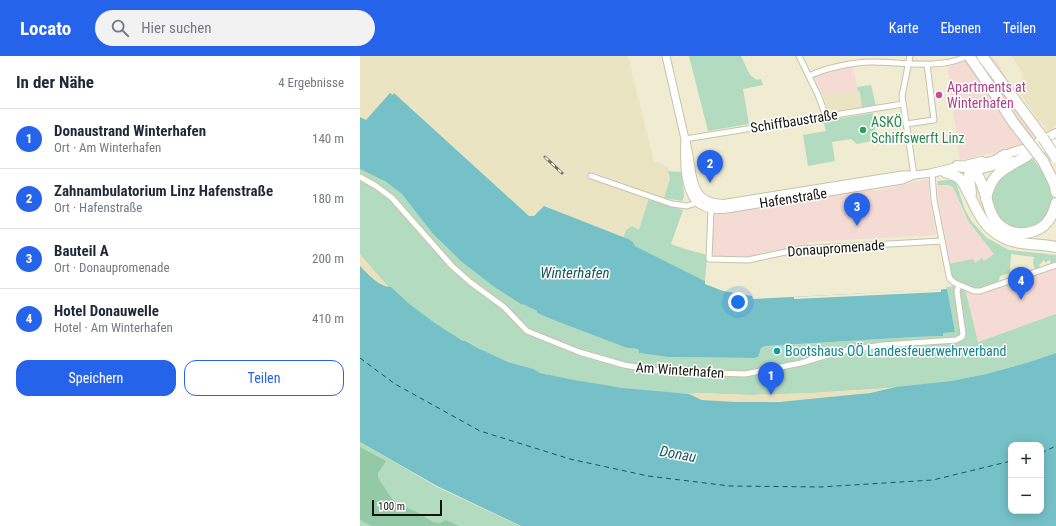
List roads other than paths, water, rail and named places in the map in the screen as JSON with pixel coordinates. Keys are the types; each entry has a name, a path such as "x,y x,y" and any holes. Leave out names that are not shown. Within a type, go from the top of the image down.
{"highway":[{"path":"968,56 1013,122 1056,176"},
{"path":"982,56 1043,138 1056,158"},
{"path":"1043,138 1056,152"},
{"path":"972,200 969,178 972,170 976,166 995,161 1005,155"},
{"path":"986,199 991,182 999,173 1027,156"},
{"path":"1045,164 1054,183 1056,192"},
{"path":"957,166 972,170 979,178 990,214 997,223 1010,232 1020,234 1035,231 1043,226 1051,217 1056,203"},
{"path":"945,172 959,178 982,219 991,230 1001,237 1017,242 1056,247"}],"main road":[{"path":"666,56 685,139 684,149 687,184 692,197 699,200"},
{"name":"Hafenstraße","path":"699,200 702,206 711,209 727,209 902,180 1005,155 1030,147 1056,133"},
{"name":"Hafenstraße","path":"932,172 972,170 995,166 1027,156 1056,143"},
{"name":"Hafenstraße","path":"699,200 727,203 902,175 914,176"}],"street":[{"path":"799,56 826,116"},
{"path":"910,56 907,64 903,88 903,104 914,176"},
{"path":"809,76 825,70 868,62 926,64 949,62 968,56"},
{"path":"906,124 934,120 926,64"},
{"name":"Schiffbaustraße","path":"685,139 903,104"},
{"path":"932,172 934,200 949,276 953,281 974,291 982,291 1056,265"},
{"name":"Hafenstraße","path":"591,176 672,204 687,206 699,200"},
{"name":"Am Winterhafen","path":"360,177 381,190 397,203 452,266 470,282 502,306 529,333 580,352 640,369 745,374 801,363 841,351 883,345 956,340 962,337 963,332 957,291 959,285"},
{"name":"Donaupromenade","path":"711,209 709,259 748,260 800,249 942,241"}],"water":[{"name":"Winterhafen","path":"390,93 393,95 394,93 529,216 534,216 544,206 628,239 633,242 635,246 705,281 705,284 723,291 752,296 753,299 947,289 955,332 943,333 943,336 765,346 761,348 758,357 755,358 668,357 639,353 638,349 627,348 537,313 537,311 523,304 522,305 493,286 462,262 433,234 402,194 386,182 360,169 360,117 366,120"},
{"name":"Donau","path":"360,266 374,280 382,285 391,287 408,303 435,323 463,341 466,341 508,362 534,369 540,373 574,380 623,388 689,394 702,400 779,402 870,393 896,387 951,381 986,374 1056,353 1056,526 521,526 437,486 360,442"}],"railway":[{"path":"545,157 562,173"}],"place":[{"name":"Apartments at Winterhafen","path":"939,95"},
{"name":"ASKÖ Schiffswerft Linz","path":"863,130"},
{"name":"Zahnambulatorium Linz Hafenstraße","path":"710,183"},
{"name":"Bauteil A","path":"857,226"},
{"name":"Hotel Donauwelle","path":"1021,300"},
{"name":"Bootshaus OÖ Landesfeuerwehrverband","path":"777,351"},
{"name":"Donaustrand Winterhafen","path":"771,395"}]}
